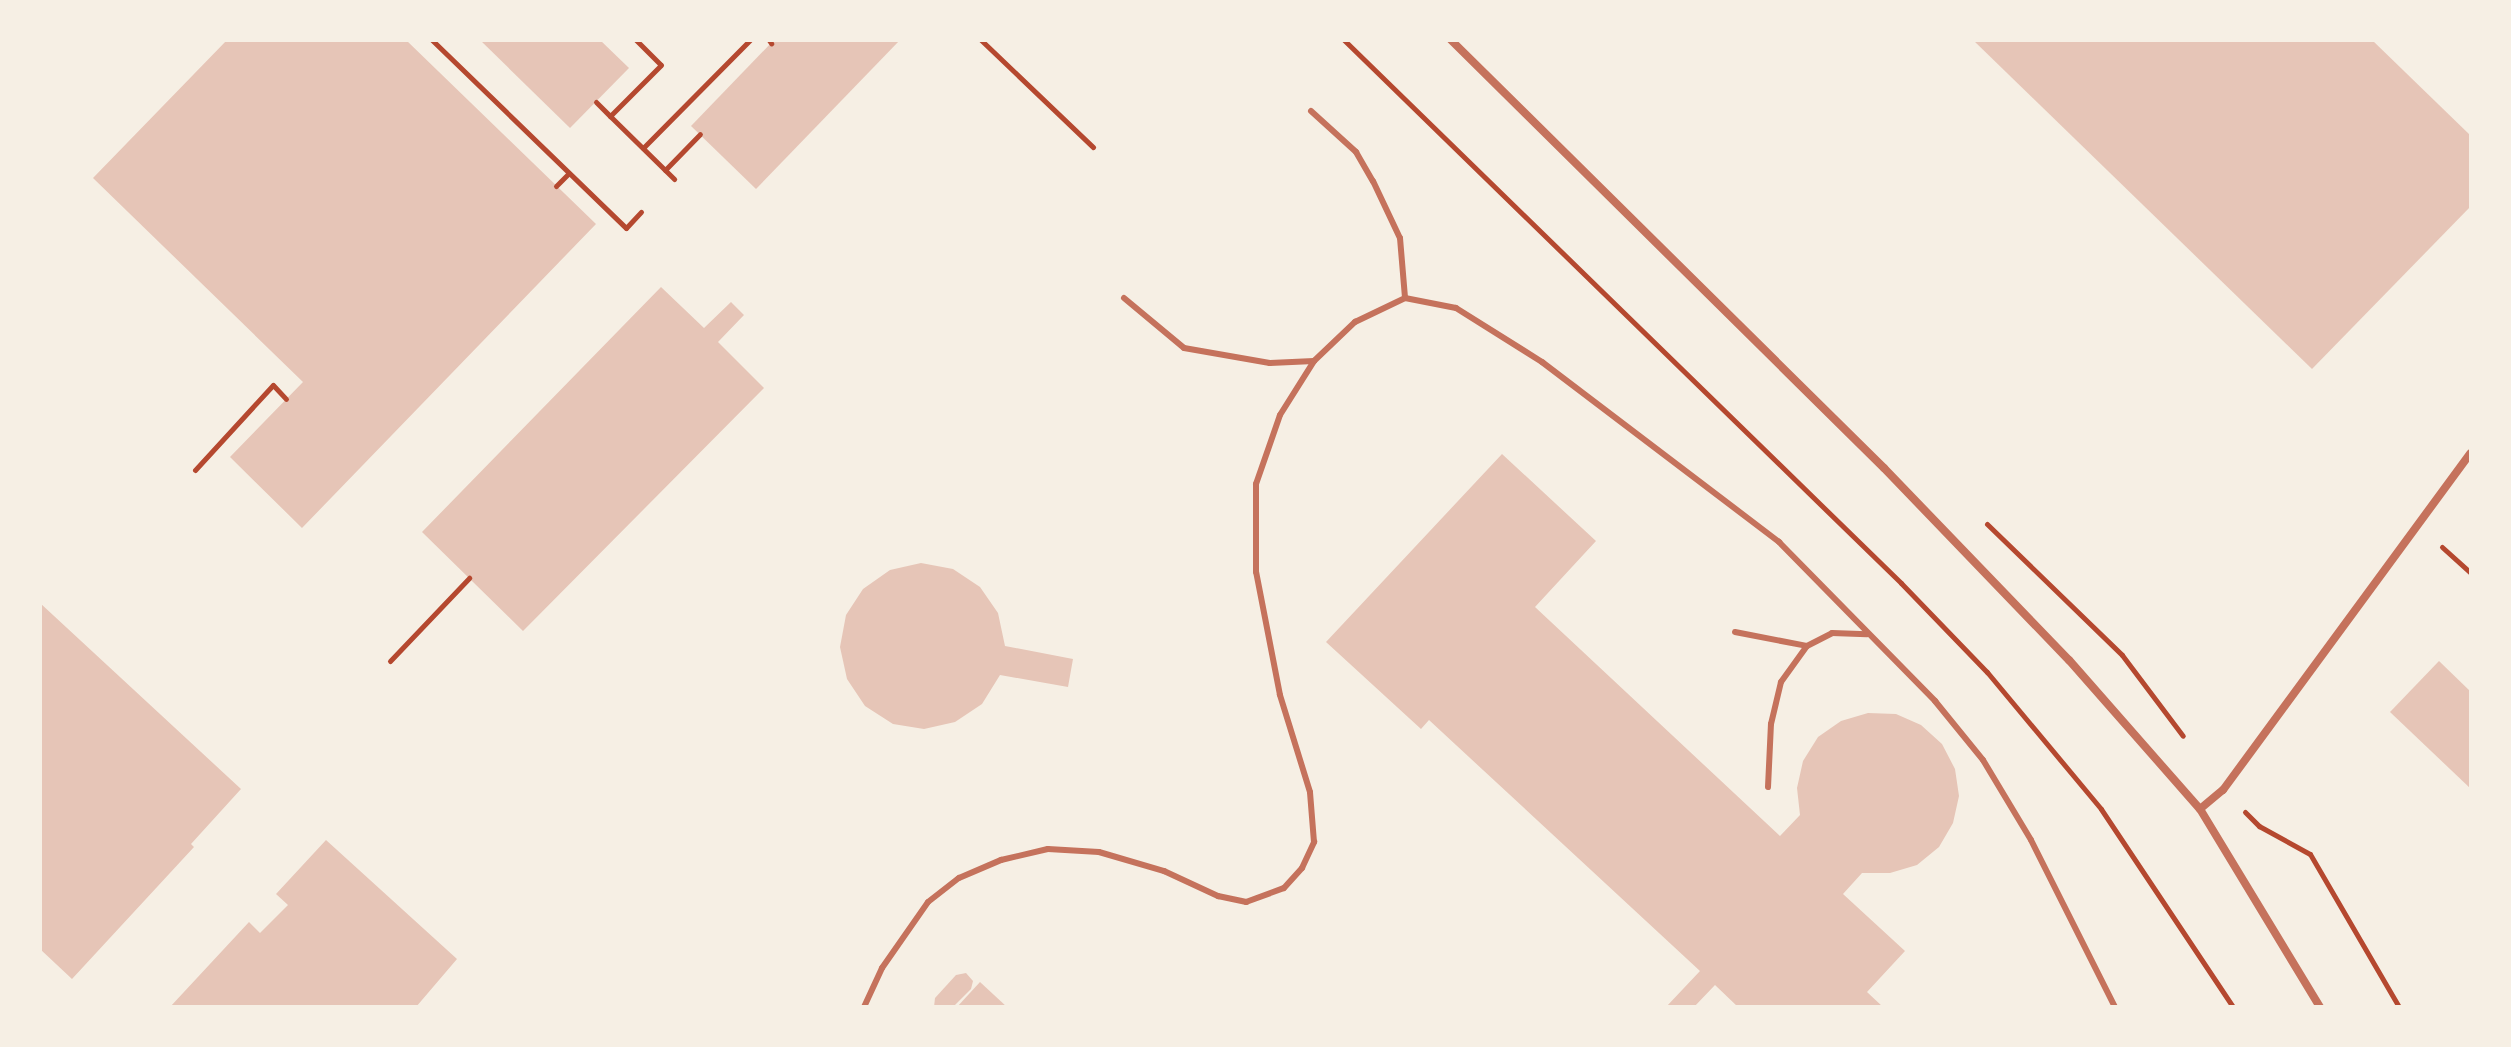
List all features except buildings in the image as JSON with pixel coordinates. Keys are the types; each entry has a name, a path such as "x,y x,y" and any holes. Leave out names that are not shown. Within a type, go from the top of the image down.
{"street":[{"path":"1451,40 1895,479 2069,660 2200,809 2320,1007"},
{"path":"2200,809 2223,790 2471,453"}],"lane":[{"path":"1311,111 1356,152 1373,181 1400,238 1405,298"},
{"path":"1124,298 1184,348 1270,363 1314,361"},
{"path":"864,1007 882,968 928,902 959,878 1001,860 1048,849 1099,852 1164,871 1218,896 1246,902 1284,888 1302,868 1314,842 1310,792 1280,695 1256,572 1256,484 1280,415 1314,361 1355,322 1405,298 1456,308 1542,362 1779,542 1935,701 1983,760 2031,840 2115,1007"},
{"path":"1735,632 1807,646"},
{"path":"1768,787 1774,698 1781,682 1807,646 1832,633 1867,634"}],"path":[{"path":"432,40 626,228 641,212"},
{"path":"610,116 661,65 636,40"},
{"path":"643,148 750,40"},
{"path":"981,40 1093,147"},
{"path":"1344,40 1901,583 1987,672 2101,809 2233,1007"},
{"path":"596,102 674,179"},
{"path":"665,170 700,134"},
{"path":"556,186 569,173"},
{"path":"195,470 273,385 286,399"},
{"path":"2419,526 2471,573"},
{"path":"390,661 469,578"}]}
